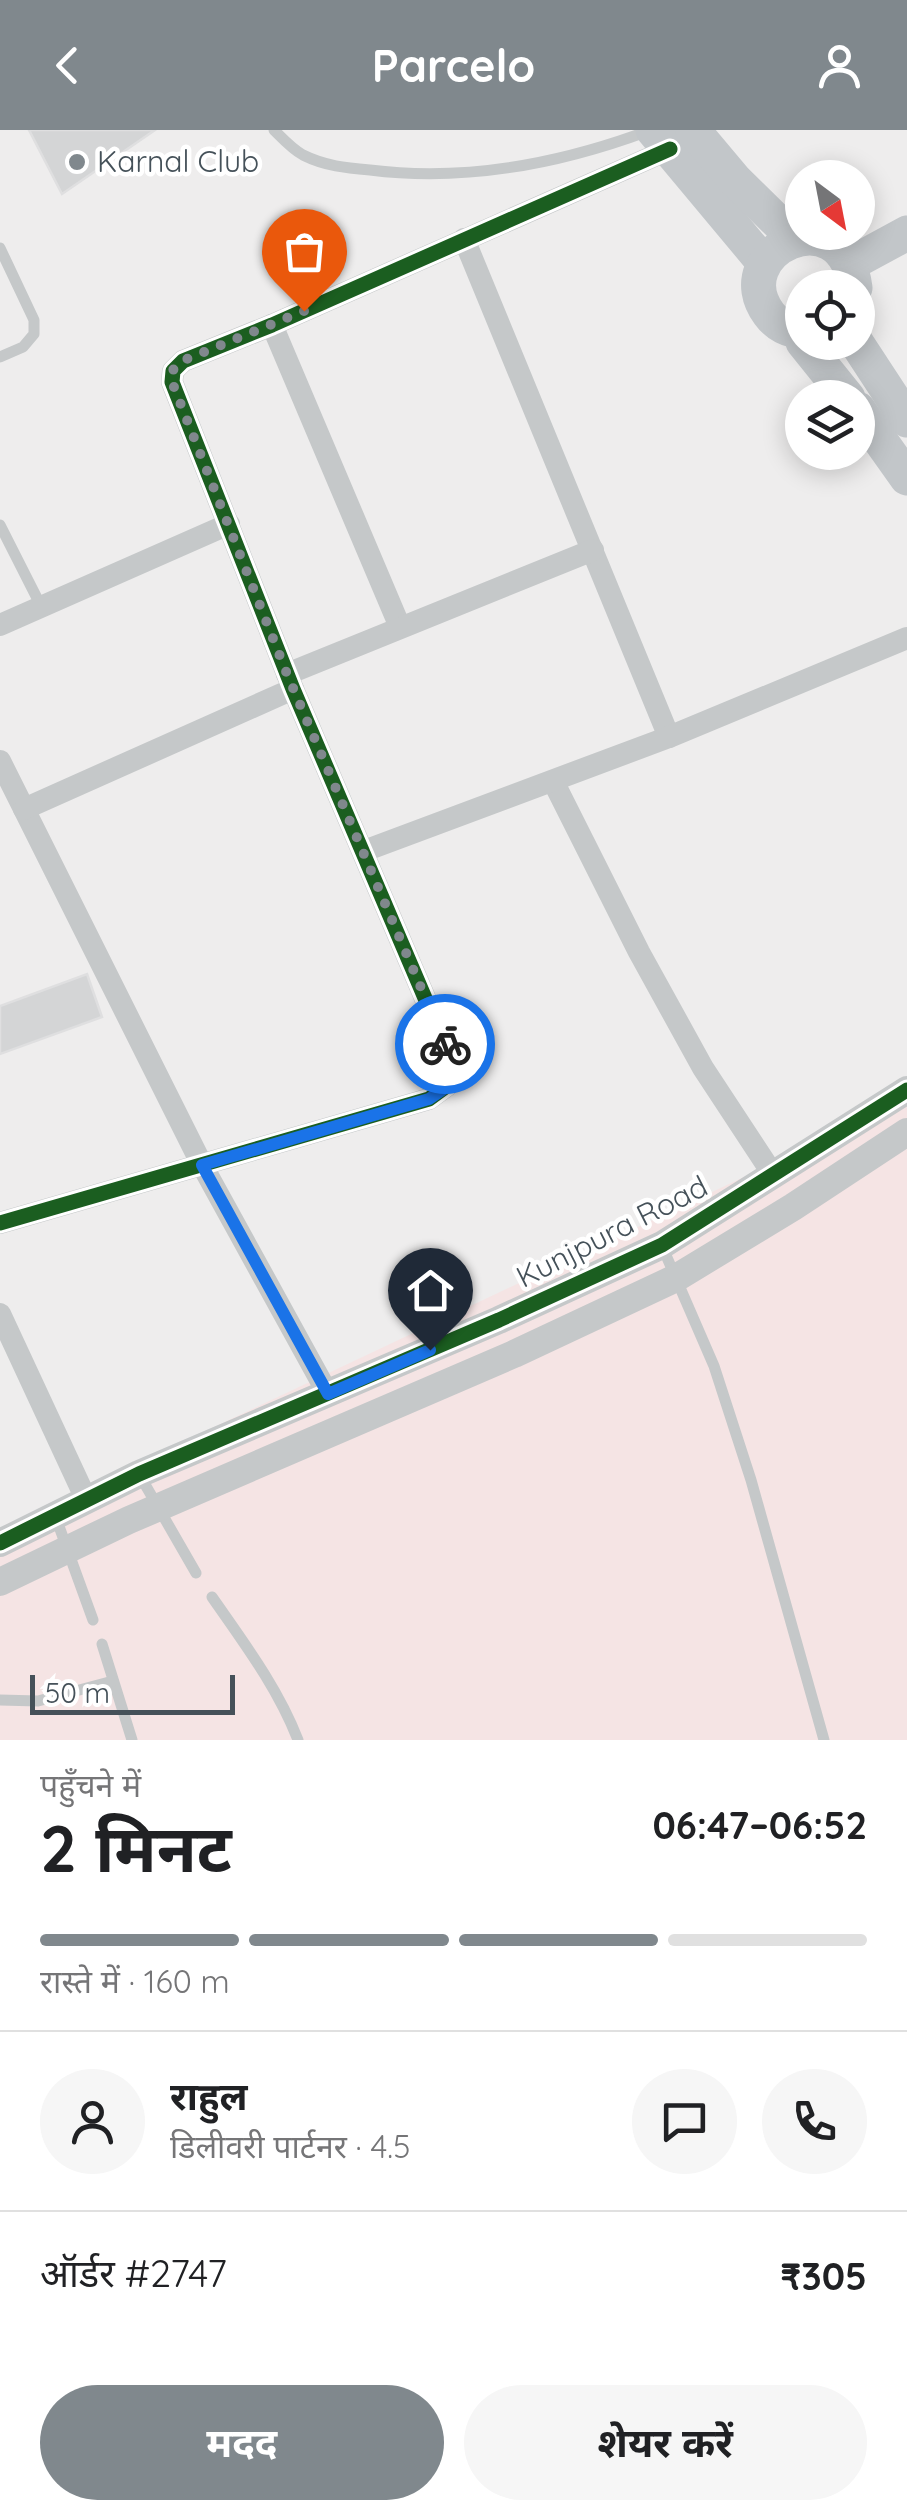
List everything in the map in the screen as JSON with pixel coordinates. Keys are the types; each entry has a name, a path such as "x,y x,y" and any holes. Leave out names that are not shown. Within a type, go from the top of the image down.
{"main road":[{"path":"667,135 735,180 785,229"},
{"path":"667,135 764,263"},
{"path":"861,270 907,233"},
{"path":"785,243 764,263 759,280 761,298 770,316 785,326"},
{"path":"818,360 834,380"},
{"path":"868,360 907,420"},
{"path":"875,433 907,478"}],"street":[{"path":"0,1222 429,1099 448,1086 454,1066 290,682 172,382 173,370 182,361 464,239 667,135"},
{"path":"464,239 669,737"},
{"path":"272,325 400,628"},
{"path":"0,625 229,524"},
{"path":"24,810 400,628 593,550"},
{"path":"364,850 669,737 907,638"},
{"path":"0,761 202,1165 328,1394"},
{"path":"553,780 639,952 703,1068 774,1176"},
{"name":"Kunjpura Road","path":"0,1543 139,1474 499,1320 662,1244 907,1090"},
{"path":"0,1582 676,1278 794,1207 907,1132"},
{"path":"0,1314 86,1499"}],"lane":[{"path":"274,130 299,153 328,166 406,175 481,172 667,135"},
{"path":"0,248 34,320 34,334 23,347 0,358"},
{"path":"0,525 42,606"},
{"path":"662,1244 714,1366 751,1480 824,1740"},
{"path":"139,1474 196,1572"},
{"path":"56,1518 93,1620"},
{"path":"212,1597 256,1660 289,1716 298,1740"},
{"path":"102,1644 132,1740"},
{"path":"0,1700 38,1701 113,1681"}],"shaded area":[{"path":"907,1100 907,1740 0,1740 0,1528"}],"building":[{"name":"Karnal Club","path":"29,130 155,130 62,194"},
{"path":"87,974 102,1017 0,1054 0,1006"}],"cycle path":[{"path":"0,1223 429,1099 448,1085 454,1066 293,689 172,382 173,371 183,361 670,149"},
{"path":"0,1543 139,1474 499,1320 662,1245 907,1090"}],"way so far":[{"path":"304,311 182,361 173,370 172,382 287,674 445,1044"}],"place":[{"name":"Karnal Club","path":"77,162"}],"route":[{"path":"430,1350 328,1394 202,1165 429,1099 448,1086 454,1066 445,1044"}]}
